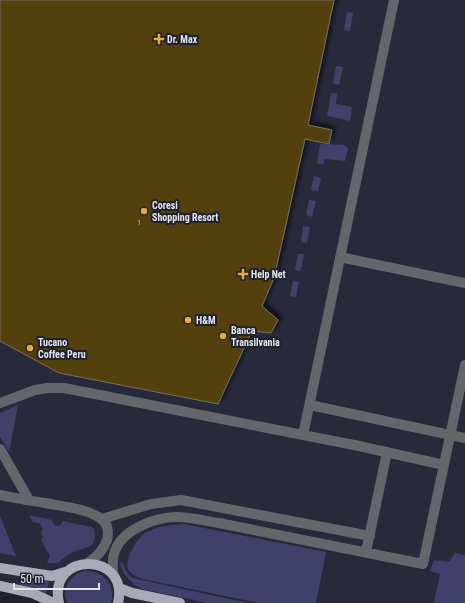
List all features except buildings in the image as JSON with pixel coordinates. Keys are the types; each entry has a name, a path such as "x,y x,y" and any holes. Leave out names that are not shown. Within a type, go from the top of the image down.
{"main road":[{"path":"59,603 57,597 60,582 63,576 74,567 88,563 102,566 113,575 119,588 118,603"},
{"path":"0,568 52,576 68,571"},
{"path":"0,586 32,593 54,603"},
{"path":"119,588 132,593 180,603"}],"lane":[{"path":"303,435 394,0"},
{"path":"340,257 465,283"},
{"path":"113,575 114,552 126,536 138,526 151,521 169,518 187,518 219,523 423,564 465,365"},
{"path":"0,402 35,390 64,388 387,452 444,465"},
{"path":"310,405 465,438"},
{"path":"0,450 29,500"},
{"path":"366,552 387,452"},
{"path":"0,495 95,514 102,519 108,527 108,535 104,548 100,554 88,563"},
{"path":"102,519 152,504 181,500 370,536"}],"shaded area":[{"path":"0,0 465,0 465,603 92,603 0,584"},
{"path":"347,12 353,13 350,31 344,30"},
{"path":"336,66 343,67 339,85 333,84"},
{"path":"331,93 337,94 336,104 352,107 350,121 327,116"},
{"path":"320,144 344,145 348,148 345,161 325,159 323,165 317,163"},
{"path":"314,176 321,178 318,191 311,190"},
{"path":"309,200 316,201 312,217 306,215"},
{"path":"303,226 310,227 307,243 301,242"},
{"path":"298,254 304,254 301,271 295,270"},
{"path":"293,281 299,282 296,297 290,296"},
{"path":"18,405 9,452 0,437 0,413"},
{"path":"29,515 52,520 54,525 59,526 63,521 91,527 94,529 94,541 89,547 69,554 58,563 47,563 50,556 41,540 43,537 41,533 43,528 39,523 33,522"},
{"path":"0,516 16,556 0,553"},
{"path":"184,524 326,552 316,603 258,603 143,579 136,577 131,573 127,565 128,560 133,548 143,534 161,527"},
{"path":"455,553 465,555 465,603 434,603 440,574 430,571 434,560 449,562"},
{"path":"122,562 126,571 132,578 248,603 207,603 142,589 131,582 126,576 120,564"},
{"path":"84,571 97,573 110,584 112,590 111,603 67,603 65,592 68,583 79,573"},
{"path":"21,579 35,581 49,580 46,594 20,586"}],"place":[{"name":"Dr. Max","path":"159,39"},
{"name":"Coresi Shopping Resort","path":"144,211"},
{"name":"Help Net","path":"243,274"},
{"name":"H&M","path":"188,320"},
{"name":"Banca Transilvania","path":"223,336"},
{"name":"Tucano Coffee Peru","path":"30,348"}]}
